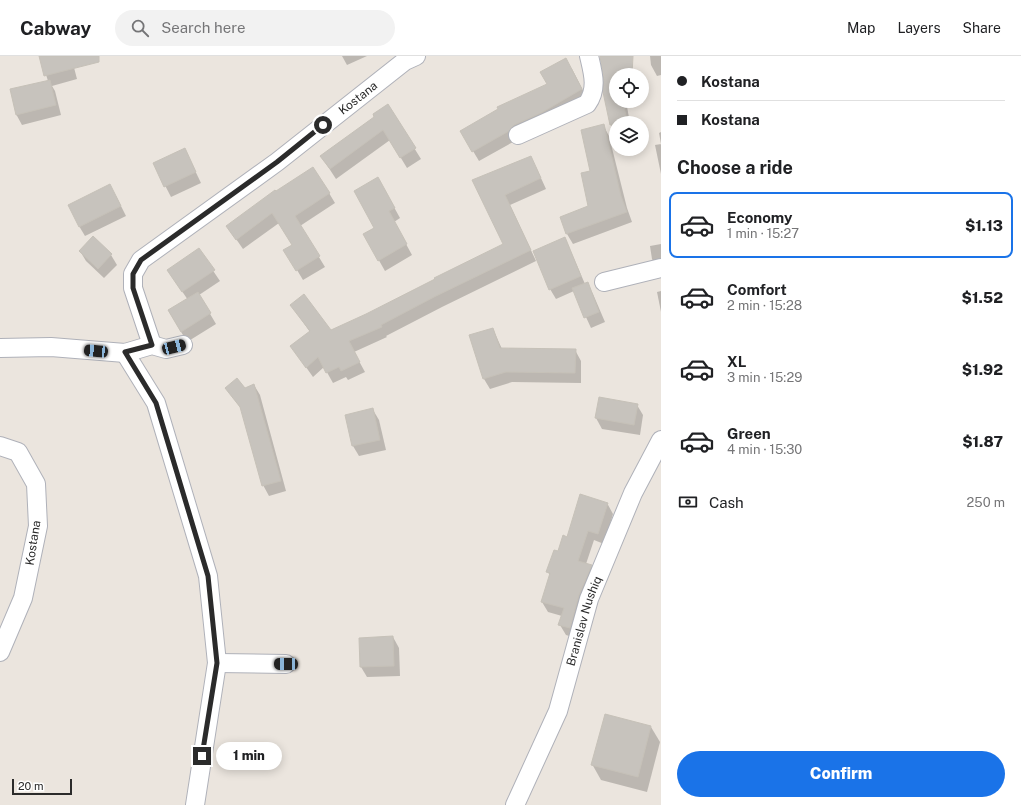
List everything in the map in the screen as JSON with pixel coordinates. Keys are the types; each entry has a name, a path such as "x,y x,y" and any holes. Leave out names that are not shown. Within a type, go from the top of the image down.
{"street":[{"name":"Kostana","path":"152,345 133,288 133,274 141,260 277,162 405,62 416,56"},
{"path":"518,135 587,104 592,96 594,83 590,56"},
{"path":"604,282 661,268"},
{"path":"0,348 51,347 125,352 152,345 166,349 183,345"},
{"path":"125,352 156,403 208,576 217,663 195,805"},
{"name":"Branislav Nushiq","path":"515,805 558,711 589,599 633,493 661,440"},
{"name":"Kostana","path":"0,446 18,452 36,484 38,526 23,598 0,652"},
{"path":"217,663 286,664"}],"building":[{"path":"39,56 99,56 99,62 44,76"},
{"path":"600,56 633,56 632,68 609,68 609,108 624,108 626,116 609,116 609,120 603,92 604,80"},
{"path":"566,58 582,89 541,113 514,125 509,131 472,152 460,131 498,109 497,107 547,84 540,72"},
{"path":"50,80 56,105 16,115 10,89"},
{"path":"388,104 416,148 400,158 383,130 330,169 320,156 374,117 373,114"},
{"path":"604,124 609,145 609,156 612,156 621,196 627,212 566,234 560,217 588,206 581,173 590,171 581,130"},
{"path":"185,148 196,172 164,187 153,163"},
{"path":"531,156 541,178 505,195 531,250 436,296 381,325 382,327 349,341 360,362 341,371 339,367 326,373 318,357 306,368 290,346 310,331 290,305 304,294 331,330 366,314 503,244 472,180"},
{"path":"313,167 330,193 295,216 320,256 296,271 283,250 292,245 272,213 236,240 226,226 275,190 276,191"},
{"path":"378,177 395,208 389,211 407,244 378,261 363,234 374,228 354,191"},
{"path":"110,184 121,206 79,227 68,205"},
{"path":"93,236 112,254 98,269 79,251"},
{"path":"565,237 581,276 549,290 533,251"},
{"path":"199,248 215,270 182,292 167,270"},
{"path":"588,282 599,312 584,318 572,288"},
{"path":"198,292 211,313 181,332 168,310"},
{"path":"493,328 500,348 576,349 575,373 506,372 483,379 469,335"},
{"path":"237,378 245,388 254,384 281,481 262,486 240,407 225,388"},
{"path":"599,397 638,404 634,425 595,418"},
{"path":"373,408 380,440 352,446 345,415"},
{"path":"580,494 608,503 598,534 588,531 578,561 592,565 579,595 570,628 558,625 564,608 541,602 550,573 546,572 554,550 558,551 563,535 567,537"},
{"path":"393,636 394,666 360,667 359,638"},
{"path":"605,714 651,726 638,777 591,765"}],"route":[{"path":"202,756 217,663 208,576 156,403 125,352 152,345 133,288 133,274 141,260 277,162 323,125"}]}
